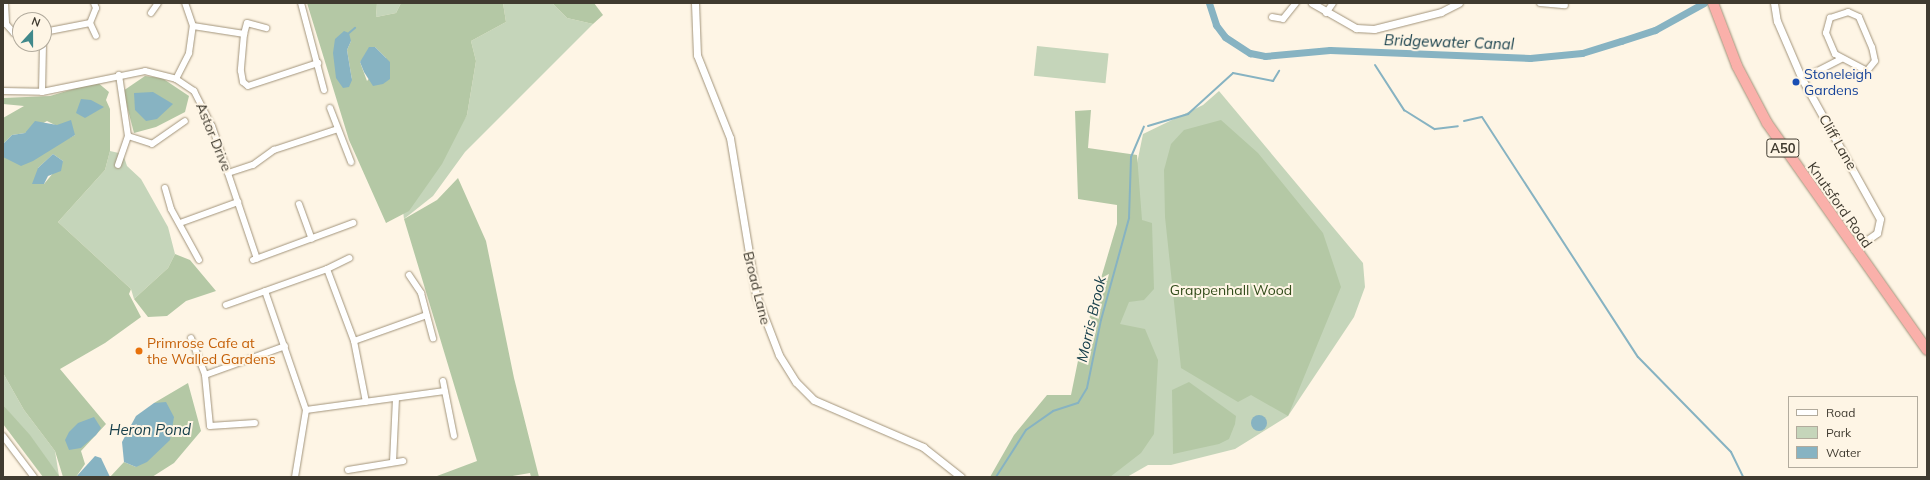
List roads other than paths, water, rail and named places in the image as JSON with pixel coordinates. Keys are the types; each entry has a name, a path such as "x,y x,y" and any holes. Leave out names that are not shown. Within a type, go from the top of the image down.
{"highway":[{"name":"Knutsford Road","path":"1714,6 1737,66 1767,123 1854,249 1927,350"}],"street":[{"path":"5,3 6,24 12,31"},
{"path":"94,3 96,8 90,23 96,36"},
{"path":"151,13 158,3"},
{"path":"176,78 190,53 193,26 185,3"},
{"path":"300,3 318,63 324,90"},
{"name":"Broad Lane","path":"694,3 697,55 730,138 756,295 779,355 796,382 814,400 919,445 961,477"},
{"path":"1272,17 1283,19 1296,3"},
{"path":"1312,3 1356,28 1374,29 1441,12 1459,3"},
{"path":"1326,12 1333,3"},
{"path":"1540,3 1565,5"},
{"name":"Cliff Lane","path":"1774,3 1776,21 1802,80 1880,219 1877,233 1854,249"},
{"path":"1853,13 1872,47 1875,61 1867,71 1841,59 1835,54 1825,26 1836,14 1853,13"},
{"path":"266,28 247,22 244,34 241,71 243,82 248,86 318,63"},
{"path":"52,30 90,23"},
{"path":"193,26 244,34"},
{"path":"42,92 43,52"},
{"path":"1802,80 1841,59"},
{"name":"Astor Drive","path":"3,91 42,92 145,71 176,78 194,91 202,105 238,202 255,260 353,223"},
{"path":"118,165 128,136 120,75"},
{"path":"330,108 351,162"},
{"path":"128,136 152,144 185,121"},
{"path":"228,173 253,165 274,150 338,129"},
{"path":"165,188 171,209 199,260"},
{"path":"180,223 238,202"},
{"path":"300,204 312,239"},
{"path":"226,305 327,269 350,258"},
{"path":"327,269 354,341 366,402"},
{"path":"409,275 422,293 433,338"},
{"path":"265,291 306,410 296,477"},
{"path":"354,341 427,315"},
{"path":"191,338 205,375 210,426 255,423"},
{"path":"205,375 285,346"},
{"path":"443,381 454,436"},
{"path":"306,410 396,399 445,391"},
{"path":"393,462 396,399"},
{"path":"3,436 34,477"},
{"path":"348,470 403,461"}],"water":[{"path":"344,31 349,33 351,41 347,50 352,80 349,87 343,88 336,78 333,53 335,39"},
{"path":"369,47 375,47 390,62 390,79 383,84 373,86 364,72 360,62"},
{"path":"153,92 173,104 157,119 146,121 135,110 134,93"},
{"path":"81,99 91,100 104,107 85,118 76,113"},
{"path":"71,120 75,135 33,161 21,166 3,157 3,144 12,135 25,133 35,121 57,125"},
{"path":"53,154 63,161 61,171 48,176 44,184 32,184 38,168"},
{"name":"Heron Pond","path":"166,402 174,417 170,440 147,462 136,467 124,462 122,442 136,416 154,403"},
{"path":"1259,415 1265,417 1267,423 1265,429 1259,431 1253,429 1251,423 1253,417"},
{"path":"94,417 101,428 96,435 81,448 69,450 65,440 69,432 78,423"},
{"path":"95,456 101,458 110,477 76,477"}],"waterway":[{"name":"Bridgewater Canal","path":"1209,3 1216,25 1225,37 1250,53 1265,56 1330,50 1530,58 1582,53 1621,41 1655,30 1704,3"},
{"path":"349,33 355,28"},
{"path":"1375,65 1404,110 1435,129 1458,126"},
{"name":"Morris Brook","path":"1148,126 1188,114 1233,73 1273,81 1279,71"},
{"path":"1464,121 1482,117 1638,357 1731,452 1743,477"},
{"name":"Morris Brook","path":"996,477 1026,430 1053,411 1078,403 1087,388 1101,320 1129,218 1131,157 1144,127"}],"place":[{"name":"Stoneleigh Gardens","path":"1796,82"},
{"name":"Primrose Cafe at the Walled Gardens","path":"139,351"}],"park label":[{"name":"Grappenhall Wood","path":"1231,290"}]}
